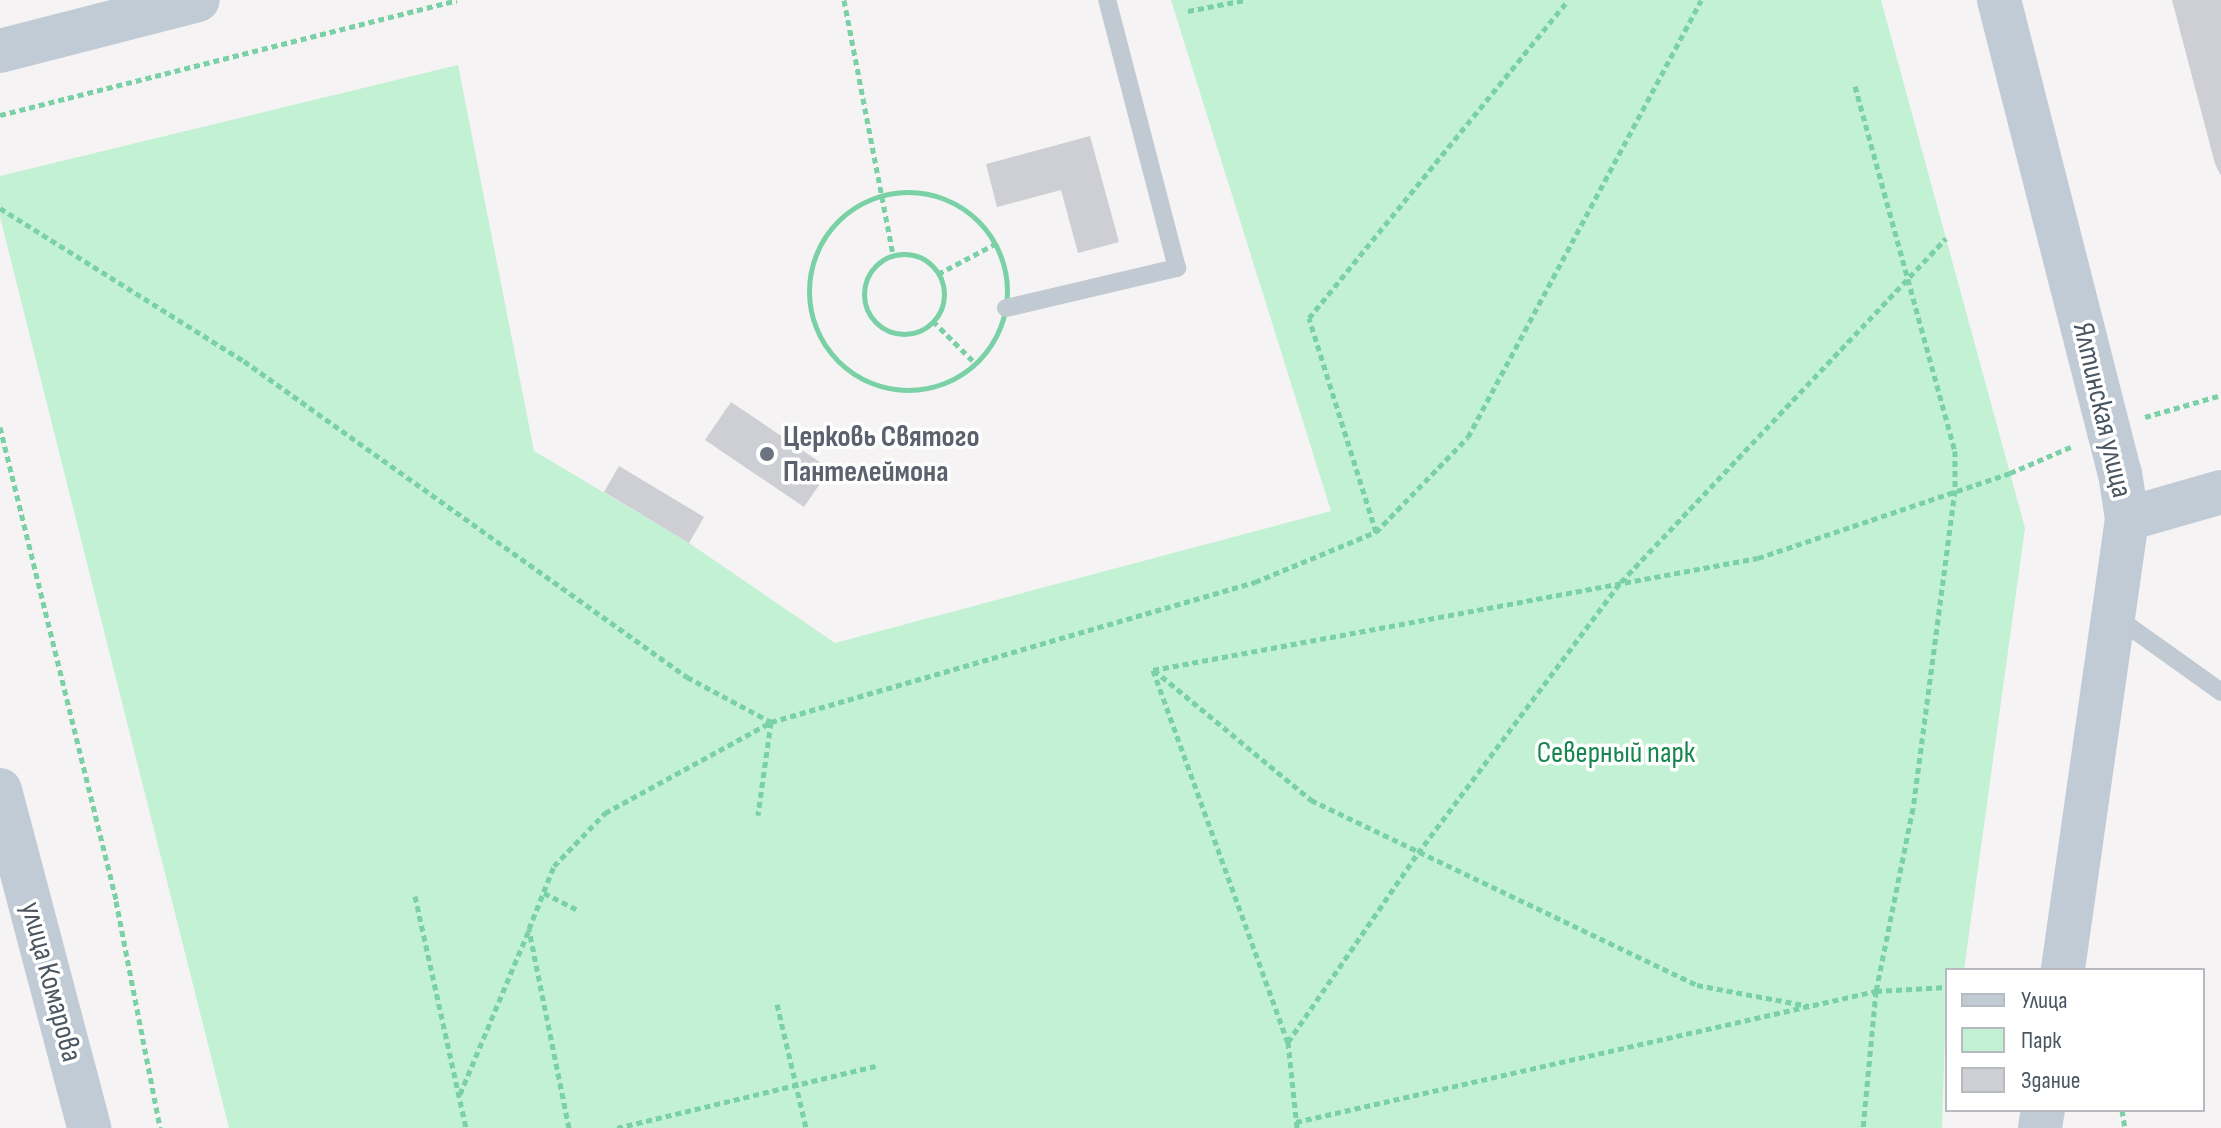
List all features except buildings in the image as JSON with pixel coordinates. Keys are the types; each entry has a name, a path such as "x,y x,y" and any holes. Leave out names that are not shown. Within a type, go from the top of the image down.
{"main road":[{"path":"0,51 198,0"},
{"name":"Ялтинская улица","path":"1999,0 2120,473 2127,519 2063,968"},
{"path":"2127,519 2221,492"},
{"name":"улица Комарова","path":"0,790 89,1128"}],"lane":[{"path":"1006,308 1177,268 1107,0"},
{"path":"2114,616 2221,692"}],"path":[{"path":"0,115 457,0"},
{"path":"844,0 893,255"},
{"path":"1188,11 1245,0"},
{"path":"1376,532 1309,318 1568,0"},
{"path":"459,1097 554,866 605,813 771,722 1255,582 1376,532 1468,437 1701,0"},
{"path":"1855,86 1955,451 1955,490 1913,808 1876,991 1863,1128"},
{"path":"915,192 947,200 975,218 995,244 1006,275 1006,308 996,338 976,364 948,383 917,391 884,388 853,375 829,353 813,324 808,291 813,259 829,230 845,215 883,195 915,192"},
{"path":"0,208 244,361 687,677 771,722"},
{"path":"1288,1042 1418,853 1621,582 1946,238"},
{"path":"938,274 995,244"},
{"path":"893,255 919,257 938,274 944,298 933,321 923,329 898,333 874,321 867,309 865,283 881,261 893,255"},
{"path":"933,321 976,364"},
{"path":"2170,408 2221,395"},
{"path":"0,427 116,901 160,1128"},
{"path":"1153,670 1758,558 2010,473"},
{"path":"1153,670 1311,800 1697,985 1809,1006"},
{"path":"1153,670 1288,1042 1297,1125 1876,991 1945,987"},
{"path":"758,815 771,722"},
{"path":"544,893 580,911"},
{"path":"415,896 466,1128"},
{"path":"529,929 569,1128"},
{"path":"777,1004 806,1128"},
{"path":"617,1128 879,1065"}],"green space":[{"name":"Северный парк","path":"1171,0 1881,0 2025,528 1964,968 1945,968 1942,1128 229,1128 0,217 0,176 458,65 534,451 689,543 835,643 1331,511"}],"place":[{"name":"Церковь Святого Пантелеймона","path":"767,454"}]}
